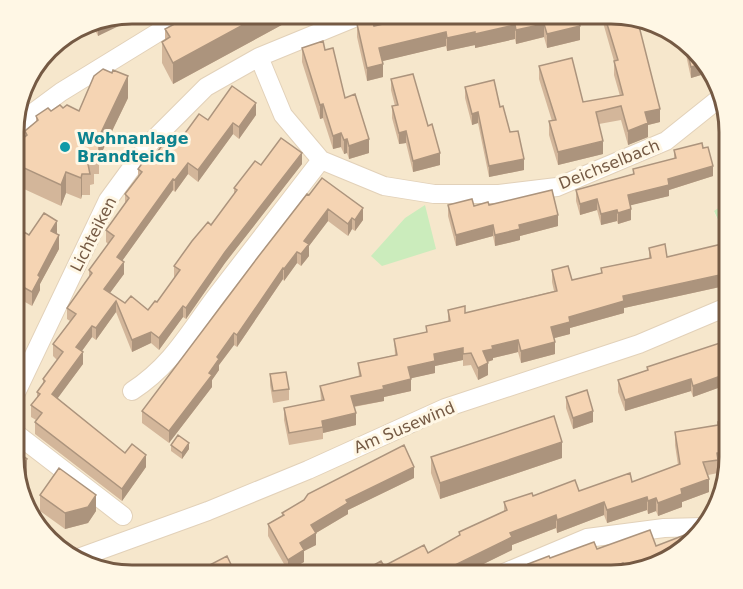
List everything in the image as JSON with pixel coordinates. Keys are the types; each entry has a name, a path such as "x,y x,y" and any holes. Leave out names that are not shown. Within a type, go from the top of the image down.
{"street":[{"path":"25,119 61,92 172,24"},
{"name":"Lichteiken","path":"24,376 108,200 150,144 206,87 259,57 340,24"},
{"name":"Deichselbach","path":"259,57 283,115 321,160 384,186 434,194 499,194 557,187 666,141 715,103"},
{"path":"132,391 151,379 175,356 212,302 321,160"},
{"name":"Am Susewind","path":"86,555 208,511 308,470 445,408 639,344 719,310"},
{"path":"24,440 123,516"},
{"path":"523,565 587,538 664,528 693,527"}],"shaded area":[{"path":"125,24 618,24 639,28 665,38 677,46 697,66 708,84 719,125 719,208 714,212 719,223 719,464 717,478 711,498 701,517 677,543 659,554 618,565 125,565 91,557 72,547 46,523 32,498 24,464 25,118 32,91 46,66 72,42 91,32"}],"green space":[{"path":"425,205 436,249 382,266 371,256 405,218"},
{"path":"719,208 719,222 714,211"}],"building":[{"path":"174,24 245,24 173,63 162,42 170,37 165,29"},
{"path":"357,24 373,24 374,26 383,24 544,24 516,30 515,25 447,38 446,32 379,48 383,64 367,68"},
{"path":"544,24 580,24 580,26 547,34"},
{"path":"607,24 640,28 660,109 645,112 648,123 628,131 621,106 596,112 603,141 558,152 549,121 556,120 539,66 572,58 583,102 623,95 614,61 618,60"},
{"path":"323,41 325,50 333,48 345,98 355,94 369,139 349,146 347,139 344,140 341,133 333,136 323,104 320,105 302,48"},
{"path":"689,58 696,65 691,67"},
{"name":"Wohnanlage Brandteich","path":"103,69 128,76 99,137 99,152 93,153 94,163 88,164 90,174 82,174 81,178 66,172 61,185 24,168 24,138 27,135 25,131 38,120 36,116 48,108 51,111 60,105 63,108 67,105 79,111 94,76"},
{"path":"413,74 428,126 432,124 440,153 413,161 406,131 399,133 392,106 398,105 391,79"},
{"path":"494,80 500,107 503,106 510,132 518,131 524,159 489,166 478,112 472,114 465,87"},
{"path":"232,86 256,103 239,127 233,123 198,170 188,163 175,180 173,179 117,257 124,262 104,289 125,303 131,296 148,310 155,301 157,302 180,270 174,266 208,222 211,225 237,190 234,188 255,161 261,165 281,138 302,153 225,252 186,308 183,306 159,338 151,332 132,340 116,301 96,328 92,326 76,347 83,352 52,394 125,453 132,444 146,455 122,489 35,422 42,413 31,405 40,394 37,392 45,381 43,379 63,352 53,344 76,314 67,308 92,273 89,270 114,236 106,230 129,198 125,194 142,172 138,169 146,158 150,162 166,140 175,147 199,114 208,120"},
{"path":"702,143 703,148 708,147 713,166 668,179 669,185 628,195 631,209 618,213 617,210 601,214 597,199 580,204 576,190 634,174 633,169 676,158 674,150"},
{"path":"322,178 363,208 355,220 352,218 348,224 328,209 304,241 309,244 301,254 297,252 283,268 237,335 234,333 217,357 219,359 209,373 212,375 169,431 142,411 258,257"},
{"path":"552,190 558,215 519,225 520,229 495,235 493,225 456,235 448,205 472,199 474,206 488,202 489,205"},
{"path":"44,213 57,221 51,231 59,235 38,275 40,277 32,292 25,288 24,290 24,232 29,235"},
{"path":"665,244 667,257 719,245 719,275 623,296 624,301 569,317 570,322 551,327 555,342 521,351 518,340 492,346 493,349 483,351 488,363 478,368 471,353 463,354 463,348 434,354 435,361 408,367 411,379 383,386 384,389 351,396 356,413 322,421 323,427 289,433 284,408 324,400 320,386 361,376 358,363 397,355 394,339 427,332 426,326 450,321 448,310 465,306 465,313 557,291 552,270 568,266 572,280 602,273 601,268 651,258 649,248"},
{"path":"719,343 719,377 693,386 691,379 625,400 618,380 648,370 647,367"},
{"path":"286,372 289,389 273,391 270,374"},
{"path":"587,390 593,411 573,418 566,397"},
{"path":"554,416 562,442 440,483 431,457"},
{"path":"719,422 718,460 703,462 709,479 681,489 682,494 658,503 656,498 648,501 647,497 607,510 604,502 557,520 556,515 510,533 512,537 455,565 386,565 424,545 428,553 460,535 459,532 507,510 504,502 532,493 533,496 575,480 579,491 630,473 632,482 680,464 675,432 718,425"},
{"path":"178,435 189,443 182,453 171,445"},
{"path":"404,445 414,467 346,500 348,503 311,525 316,533 300,543 304,550 288,560 268,524 304,500 308,494"},
{"path":"59,468 96,495 88,507 65,513 40,495"},
{"path":"650,530 656,546 685,535 665,551 632,563 617,565 528,564 594,542 597,549"},
{"path":"227,556 231,565 210,565"}],"place":[{"name":"Wohnanlage Brandteich","path":"65,147"}]}
